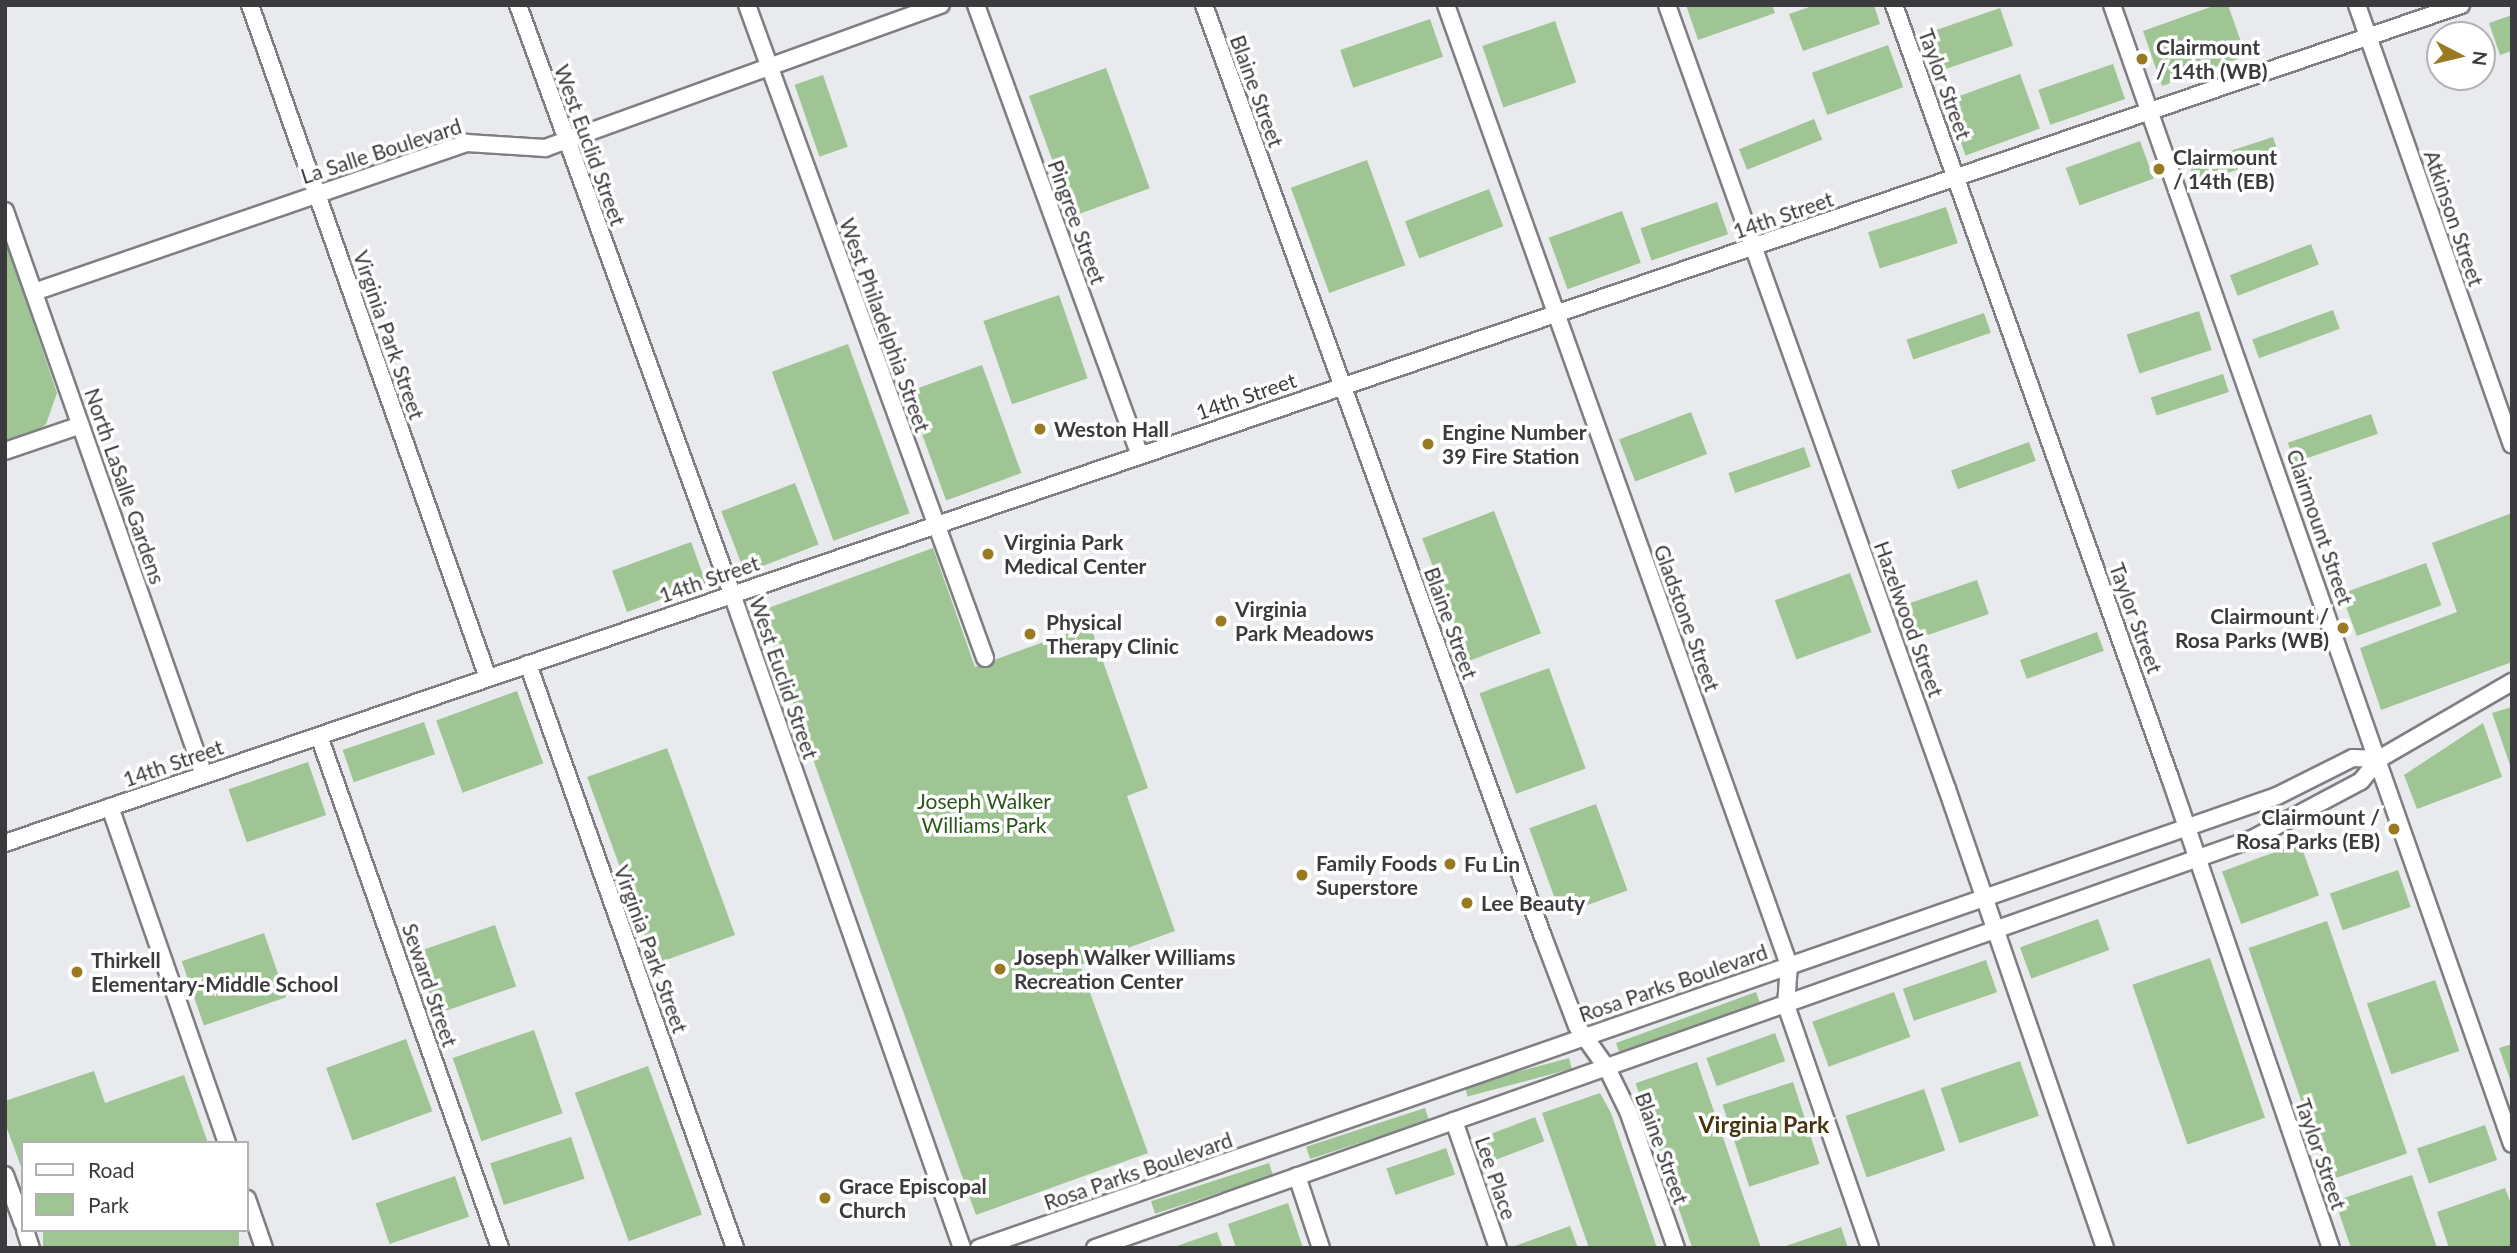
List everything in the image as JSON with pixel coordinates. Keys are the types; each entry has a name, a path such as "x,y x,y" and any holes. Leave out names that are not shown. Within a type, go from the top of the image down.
{"street":[{"name":"Virginia Park Street","path":"250,5 488,678"},
{"name":"West Euclid Street","path":"518,5 565,141 732,594 962,1248"},
{"name":"West Philadelphia Street","path":"747,5 985,658"},
{"name":"La Salle Boulevard","path":"34,292 467,143 532,149 565,141 941,5"},
{"name":"Pingree Street","path":"975,5 1139,454"},
{"name":"Blaine Street","path":"1204,5 1542,934 1585,1037 1607,1068 1628,1111 1676,1248"},
{"name":"Gladstone Street","path":"1446,5 1789,965 1786,1005 1870,1248"},
{"name":"Hazelwood Street","path":"1667,5 1985,896 2105,1248"},
{"name":"Taylor Street","path":"1894,5 2187,827 2331,1248"},
{"name":"Clairmount Street","path":"2112,5 2512,1144"},
{"name":"Atkinson Street","path":"2357,5 2512,444"},
{"name":"14th Street","path":"5,843 2461,5"},
{"name":"North LaSalle Gardens","path":"5,211 204,775"},
{"path":"5,451 81,425"},
{"name":"Virginia Park Street","path":"528,664 735,1248"},
{"name":"Rosa Parks Boulevard","path":"1095,1248 2252,839 2361,781 2379,759 2512,682"},
{"name":"Seward Street","path":"319,736 500,1248"},
{"name":"Rosa Parks Boulevard","path":"979,1248 2277,796 2353,758 2379,759"},
{"path":"110,807 226,1141"},
{"name":"Lee Place","path":"1454,1121 1498,1248"},
{"path":"5,1175 10,1203 21,1221"},
{"path":"1297,1176 1321,1248"},
{"path":"248,1202 264,1248"},
{"path":"1141,1231 1146,1248"}],"green space":[{"path":"1686,5 1772,5 1775,13 1698,40"},
{"path":"1815,5 1874,5 1880,24 1803,51 1789,14"},
{"path":"2216,5 2228,5 2246,56 2162,86 2143,31"},
{"path":"2000,8 2013,46 1939,71 1926,33"},
{"path":"2512,15 2512,51 2500,55 2496,43 2495,21"},
{"path":"1430,19 1443,57 1353,88 1340,50"},
{"path":"1555,21 1576,82 1503,108 1482,46"},
{"path":"1888,45 1903,87 1827,115 1812,73"},
{"path":"2113,64 2125,99 2050,125 2038,90"},
{"path":"1106,68 1150,188 1073,216 1029,96"},
{"path":"2020,74 2040,129 1966,156 1946,101"},
{"path":"823,75 848,147 819,157 795,85"},
{"path":"1814,119 1822,139 1747,170 1739,149"},
{"path":"2273,137 2279,156 2195,183 2189,164"},
{"path":"2140,141 2154,179 2079,206 2066,168"},
{"path":"1367,160 1405,265 1329,293 1291,188"},
{"path":"1489,189 1503,226 1419,259 1405,221"},
{"path":"1717,202 1728,234 1651,261 1640,228"},
{"path":"1946,207 1958,243 1880,268 1868,232"},
{"path":"1622,211 1641,263 1568,289 1549,238"},
{"path":"5,239 57,393 46,424 31,436 5,445"},
{"path":"2311,244 2319,265 2238,296 2230,275"},
{"path":"1059,295 1088,378 1012,404 983,321"},
{"path":"2333,310 2340,329 2259,358 2252,339"},
{"path":"2199,311 2212,350 2139,373 2127,334"},
{"path":"1984,313 1991,333 1913,360 1906,340"},
{"path":"848,344 910,513 833,541 772,372"},
{"path":"982,365 1021,473 946,500 907,392"},
{"path":"2223,374 2229,392 2157,416 2151,397"},
{"path":"1691,412 1707,454 1635,482 1619,440"},
{"path":"2371,414 2378,434 2295,463 2288,443"},
{"path":"2029,442 2036,461 1958,489 1951,470"},
{"path":"1804,447 1811,467 1735,493 1728,473"},
{"path":"795,483 819,545 745,573 721,511"},
{"path":"1494,511 1541,633 1469,661 1422,539"},
{"path":"2512,513 2512,662 2381,710 2360,648 2457,612 2432,543"},
{"path":"691,542 706,583 627,612 612,571"},
{"name":"Joseph Walker Williams Park","path":"933,548 975,667 1090,625 1148,788 1127,796 1175,931 1080,965 1148,1153 976,1215 760,611"},
{"path":"2426,563 2441,605 2357,636 2341,594"},
{"path":"1850,573 1872,632 1796,660 1775,600"},
{"path":"1977,580 1989,614 1914,640 1902,606"},
{"path":"2097,632 2104,651 2027,679 2020,660"},
{"path":"1549,668 1586,769 1516,794 1479,693"},
{"path":"517,691 543,763 463,793 436,720"},
{"path":"2512,707 2512,764 2510,765 2492,713"},
{"path":"424,722 435,754 354,782 343,750"},
{"path":"2483,723 2502,777 2417,809 2404,775"},
{"path":"667,748 735,935 655,964 587,777"},
{"path":"308,762 326,815 247,842 229,789"},
{"path":"1596,804 1627,890 1561,915 1529,828"},
{"path":"2300,843 2319,896 2241,924 2222,871"},
{"path":"2398,870 2411,907 2343,930 2330,893"},
{"path":"2098,919 2109,950 2031,978 2020,947"},
{"path":"2327,921 2407,1154 2329,1181 2249,948"},
{"path":"495,925 516,986 436,1014 415,953"},
{"path":"264,933 286,997 204,1026 182,961"},
{"path":"2210,958 2265,1118 2187,1144 2132,985"},
{"path":"1986,960 1997,992 1914,1021 1903,989"},
{"path":"2435,980 2459,1051 2391,1074 2367,1003"},
{"path":"1756,992 1760,1003 1620,1054 1616,1043"},
{"path":"1894,992 1910,1037 1829,1067 1812,1022"},
{"path":"534,1030 563,1113 481,1141 453,1058"},
{"path":"1775,1033 1785,1061 1717,1086 1706,1058"},
{"path":"406,1039 432,1111 352,1140 326,1068"},
{"path":"2512,1044 2512,1085 2499,1048"},
{"path":"1569,1058 1572,1069 1468,1097 1465,1086"},
{"path":"2020,1061 2039,1116 1959,1143 1941,1088"},
{"path":"1697,1062 1761,1248 1692,1248 1636,1083"},
{"path":"648,1066 702,1214 629,1241 575,1093"},
{"path":"94,1071 105,1103 184,1075 207,1141 21,1141 21,1167 5,1123 5,1101"},
{"path":"1793,1082 1820,1164 1749,1187 1723,1105"},
{"path":"1924,1089 1945,1150 1867,1177 1846,1116"},
{"path":"1600,1093 1611,1113 1657,1248 1589,1248 1542,1113"},
{"path":"1425,1108 1429,1120 1310,1159 1306,1147"},
{"path":"1535,1117 1544,1141 1486,1164 1476,1140"},
{"path":"2485,1125 2497,1160 2429,1183 2417,1148"},
{"path":"571,1137 585,1179 504,1205 490,1163"},
{"path":"1446,1148 1455,1174 1396,1195 1386,1169"},
{"path":"1269,1163 1273,1175 1155,1214 1151,1201"},
{"path":"2412,1175 2437,1248 2351,1248 2335,1201"},
{"path":"455,1176 469,1217 390,1244 376,1203"},
{"path":"2505,1188 2512,1206 2512,1248 2449,1248 2437,1212"},
{"path":"1288,1203 1303,1248 1236,1248 1228,1224"},
{"path":"1570,1226 1578,1248 1515,1248 1515,1246"},
{"path":"1841,1227 1848,1248 1780,1248"},
{"path":"43,1232 239,1232 239,1248 43,1248"},
{"path":"1217,1232 1223,1248 1171,1248"}],"place":[{"name":"Clairmount / 14th (WB)","path":"2142,59"},
{"name":"Clairmount / 14th (EB)","path":"2159,169"},
{"name":"Weston Hall","path":"1040,429"},
{"name":"Engine Number 39 Fire Station","path":"1428,444"},
{"name":"Virginia Park Medical Center","path":"988,554"},
{"name":"Virginia Park Meadows","path":"1221,621"},
{"name":"Clairmount / Rosa Parks (WB)","path":"2343,628"},
{"name":"Physical Therapy Clinic","path":"1030,634"},
{"name":"Clairmount / Rosa Parks (EB)","path":"2394,829"},
{"name":"Fu Lin","path":"1450,864"},
{"name":"Family Foods Superstore","path":"1302,875"},
{"name":"Lee Beauty","path":"1467,903"},
{"name":"Joseph Walker Williams Recreation Center","path":"1000,969"},
{"name":"Thirkell Elementary-Middle School","path":"77,972"},
{"name":"Grace Episcopal Church","path":"825,1198"}],"district":[{"name":"Virginia Park","path":"1764,1124"}]}
